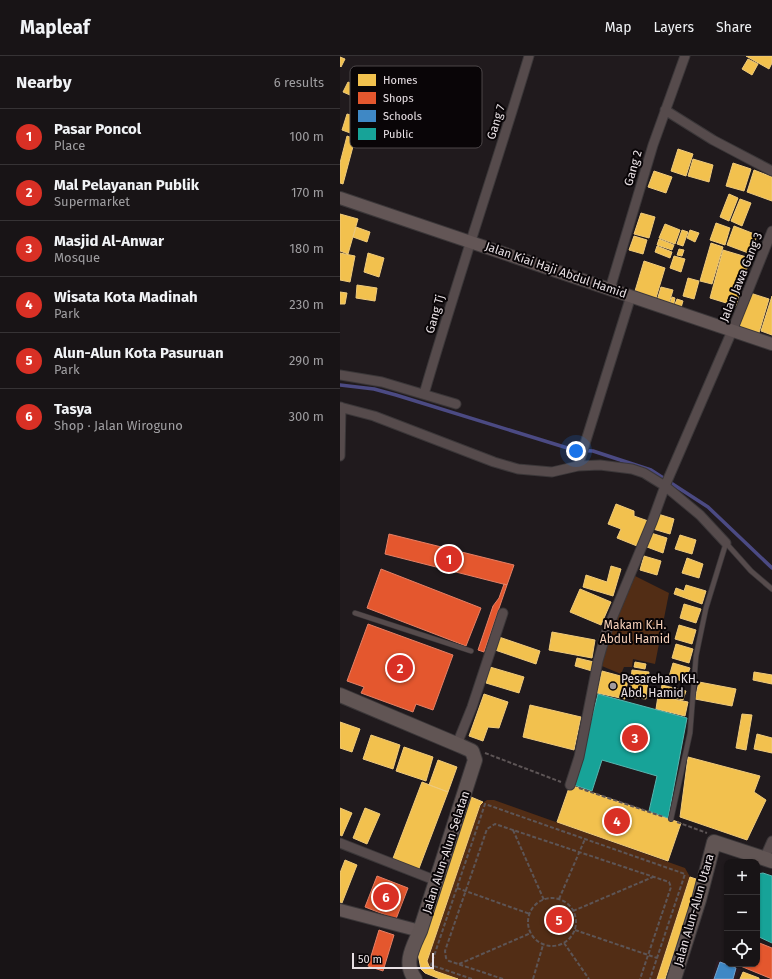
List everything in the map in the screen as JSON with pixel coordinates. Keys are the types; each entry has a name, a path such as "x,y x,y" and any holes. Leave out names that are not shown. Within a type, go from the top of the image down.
{"main road":[{"path":"340,695 472,751"},
{"name":"Jalan Alun-Alun Selatan","path":"411,978 408,963 411,951 420,931 473,770 475,760 472,751"},
{"path":"714,842 768,860"},
{"name":"Jalan Alun-Alun Utara","path":"674,979 699,900 714,842"}],"street":[{"name":"Gang 7","path":"471,241 529,56"},
{"name":"Gang 2","path":"610,289 664,110 685,56"},
{"path":"664,110 713,140 772,171"},
{"name":"Jalan Kiai Haji Abdul Hamid","path":"340,198 471,241 772,344"},
{"name":"Jalan Jawa Gang 3","path":"570,785 579,757 598,661 606,633 652,522 672,469 732,331 772,231"},
{"name":"Gang Tj","path":"424,394 451,299 471,241"},
{"path":"578,466 588,439 631,296"},
{"path":"340,376 382,382 456,404"},
{"path":"340,456 340,407 374,416 494,462 518,469 552,472 578,466 600,465 632,469 666,484 700,515 726,543"},
{"path":"458,744 504,613"},
{"path":"768,860 772,841"},
{"path":"340,843 437,881"},
{"path":"340,910 420,931"}],"lane":[{"path":"726,543 751,571 772,589"},
{"path":"671,819 690,733 696,656 706,608 726,543"},
{"path":"354,613 456,648 471,651"}],"path":[{"path":"472,751 491,754 570,785 671,819 707,834 714,842"},
{"path":"472,979 430,964 485,804 686,874 650,979"},
{"path":"503,979 449,961 446,958 446,952 487,829 495,824 669,882 671,887 640,979"},
{"path":"513,830 544,900"},
{"path":"559,899 585,839"},
{"path":"573,911 654,877"},
{"path":"457,888 530,914"},
{"path":"559,899 567,904 573,911 576,920 575,930 571,937 564,943 556,946 543,944 531,934 529,927 530,914 535,906 544,900 559,899"},
{"path":"575,930 657,958"},
{"path":"459,964 531,934"},
{"path":"564,943 589,979"},
{"path":"533,979 543,944"}],"shaded area":[{"path":"717,960 724,963 724,967 736,967 741,969 736,979 711,979"}],"green space":[{"name":"Makam K.H. Abdul Hamid","path":"631,574 669,593 655,664 633,659 632,667 624,667 621,674 597,664"},
{"path":"487,800 494,800 685,868 690,877 657,979 458,979 440,973 429,965 427,961 480,805"}],"building: Homes":[{"path":"746,56 772,56 772,63 769,69"},
{"path":"340,57 345,59 341,67 340,66"},
{"path":"748,59 758,64 752,75 742,69"},
{"path":"348,82 350,83 350,95 343,92"},
{"path":"347,114 350,115 350,133 342,130"},
{"path":"347,136 350,137 350,148 353,148 343,184 340,183 340,163"},
{"path":"678,149 693,154 686,176 671,171"},
{"path":"693,159 713,165 709,182 688,176"},
{"path":"733,163 751,169 744,191 726,186"},
{"path":"754,170 772,177 772,201 747,192"},
{"path":"654,171 672,177 666,193 648,187"},
{"path":"729,194 738,198 729,221 720,217"},
{"path":"740,199 751,203 742,226 731,221"},
{"path":"641,213 655,217 649,238 634,234"},
{"path":"340,214 358,219 348,254 340,251"},
{"path":"716,223 730,228 725,245 710,240"},
{"path":"665,224 680,230 675,244 659,238"},
{"path":"734,226 757,235 751,254 727,245"},
{"path":"356,227 370,232 367,242 353,237"},
{"path":"682,230 688,232 683,246 677,244"},
{"path":"690,230 699,233 695,242 687,238"},
{"path":"634,236 647,240 643,254 629,250"},
{"path":"659,239 674,245 672,250 657,245"},
{"path":"711,243 723,247 712,284 700,281"},
{"path":"657,246 672,252 670,258 655,252"},
{"path":"679,249 684,250 682,256 677,255"},
{"path":"723,250 750,258 736,306 710,298"},
{"path":"340,253 355,256 350,282 340,280"},
{"path":"368,253 384,258 379,277 364,272"},
{"path":"674,256 685,259 681,272 670,268"},
{"path":"644,261 665,268 656,298 635,291"},
{"path":"688,278 699,281 694,299 683,296"},
{"path":"357,285 377,288 375,301 356,298"},
{"path":"661,287 673,290 668,307 656,304"},
{"path":"340,292 347,293 345,304 340,304"},
{"path":"747,292 769,299 758,336 736,329"},
{"path":"772,296 772,335 761,331"},
{"path":"672,297 675,298 673,308 669,307"},
{"path":"677,299 683,301 680,311 673,309"},
{"path":"616,504 634,511 634,516 651,522 642,548 617,538 621,529 608,524"},
{"path":"658,514 674,519 670,534 653,529"},
{"path":"651,533 667,538 663,553 647,547"},
{"path":"680,535 696,540 692,554 675,549"},
{"path":"644,556 661,561 657,575 640,570"},
{"path":"687,558 703,564 699,578 682,573"},
{"path":"611,566 621,569 613,596 583,587 586,575 607,582"},
{"path":"686,585 706,591 702,604 674,594 676,588 684,591"},
{"path":"580,589 611,602 601,625 570,612"},
{"path":"684,604 701,609 696,623 680,618"},
{"path":"679,625 696,630 692,644 675,639"},
{"path":"552,632 595,640 592,658 549,650"},
{"path":"499,637 540,651 536,664 495,650"},
{"path":"676,644 693,649 689,663 672,658"},
{"path":"577,658 594,662 592,671 575,666"},
{"name":"Pesarehan KH. Abd. Hamid","path":"635,662 646,664 645,669 634,667"},
{"path":"673,663 690,668 685,682 669,677"},
{"path":"490,667 524,677 519,693 486,683"},
{"name":"Pesarehan KH. Abd. Hamid","path":"632,670 649,672 646,699 629,697"},
{"name":"Pesarehan KH. Abd. Hamid","path":"602,671 628,678 625,699 597,693"},
{"path":"754,672 772,675 772,684 753,680"},
{"path":"699,682 736,689 732,706 695,699"},
{"path":"662,685 686,691 683,700 660,694"},
{"path":"484,694 508,702 499,728 488,727 483,741 469,736"},
{"path":"658,696 688,702 685,716 656,709"},
{"path":"530,705 581,717 574,750 523,737"},
{"path":"742,714 752,715 746,750 736,748"},
{"path":"340,722 360,729 352,752 340,748"},
{"path":"757,734 772,738 772,753 754,749"},
{"path":"371,735 400,745 393,769 363,759"},
{"path":"404,747 433,757 426,781 396,771"},
{"path":"688,757 760,776 754,792 766,800 747,840 680,817"},
{"path":"438,760 457,767 448,792 429,785"},
{"path":"422,782 448,792 418,871 392,861"},
{"path":"570,785 681,823 668,861 557,822"},
{"path":"471,797 483,802 480,805 427,961 429,966 435,971 458,979 440,979 425,973 421,969 418,954"},
{"path":"340,808 352,813 342,836 340,835"},
{"path":"365,808 380,814 367,844 353,838"},
{"path":"345,860 357,865 342,903 340,902 340,873"},
{"path":"690,877 699,880 665,979 657,979"},
{"path":"770,877 772,877 772,930 769,937 760,933 760,878 768,881"},
{"path":"743,972 759,978 759,979 740,979"}],"building: Shops":[{"path":"389,534 514,565 507,585 385,554"},
{"path":"381,569 481,608 466,646 367,608"},
{"path":"504,584 507,585 484,652 478,650 493,606 499,598"},
{"path":"368,624 453,655 433,710 416,704 413,712 361,693 364,687 347,681"},
{"path":"377,876 408,888 396,919 365,907"},
{"path":"379,930 394,935 383,971 368,966"},
{"path":"760,943 772,948 772,979 743,967 760,967"}],"building: Schools":[{"path":"720,962 724,964 724,967 736,968 733,979 714,979"}],"building: Public":[{"path":"598,694 687,718 668,818 649,811 657,776 602,760 592,791 574,785"},
{"path":"760,874 772,876 772,943 760,937"}],"waterway":[{"path":"340,385 374,389 396,395 574,450 593,451 651,470 708,507 772,568"}],"place":[{"name":"Pasar Poncol","path":"449,559"},
{"name":"Mal Pelayanan Publik","path":"400,668"},
{"name":"Pesarehan KH. Abd. Hamid","path":"613,686"},
{"name":"Masjid Al-Anwar","path":"635,738"},
{"name":"Wisata Kota Madinah","path":"617,821"},
{"name":"Tasya","path":"386,897"},
{"name":"Alun-Alun Kota Pasuruan","path":"559,920"}]}
